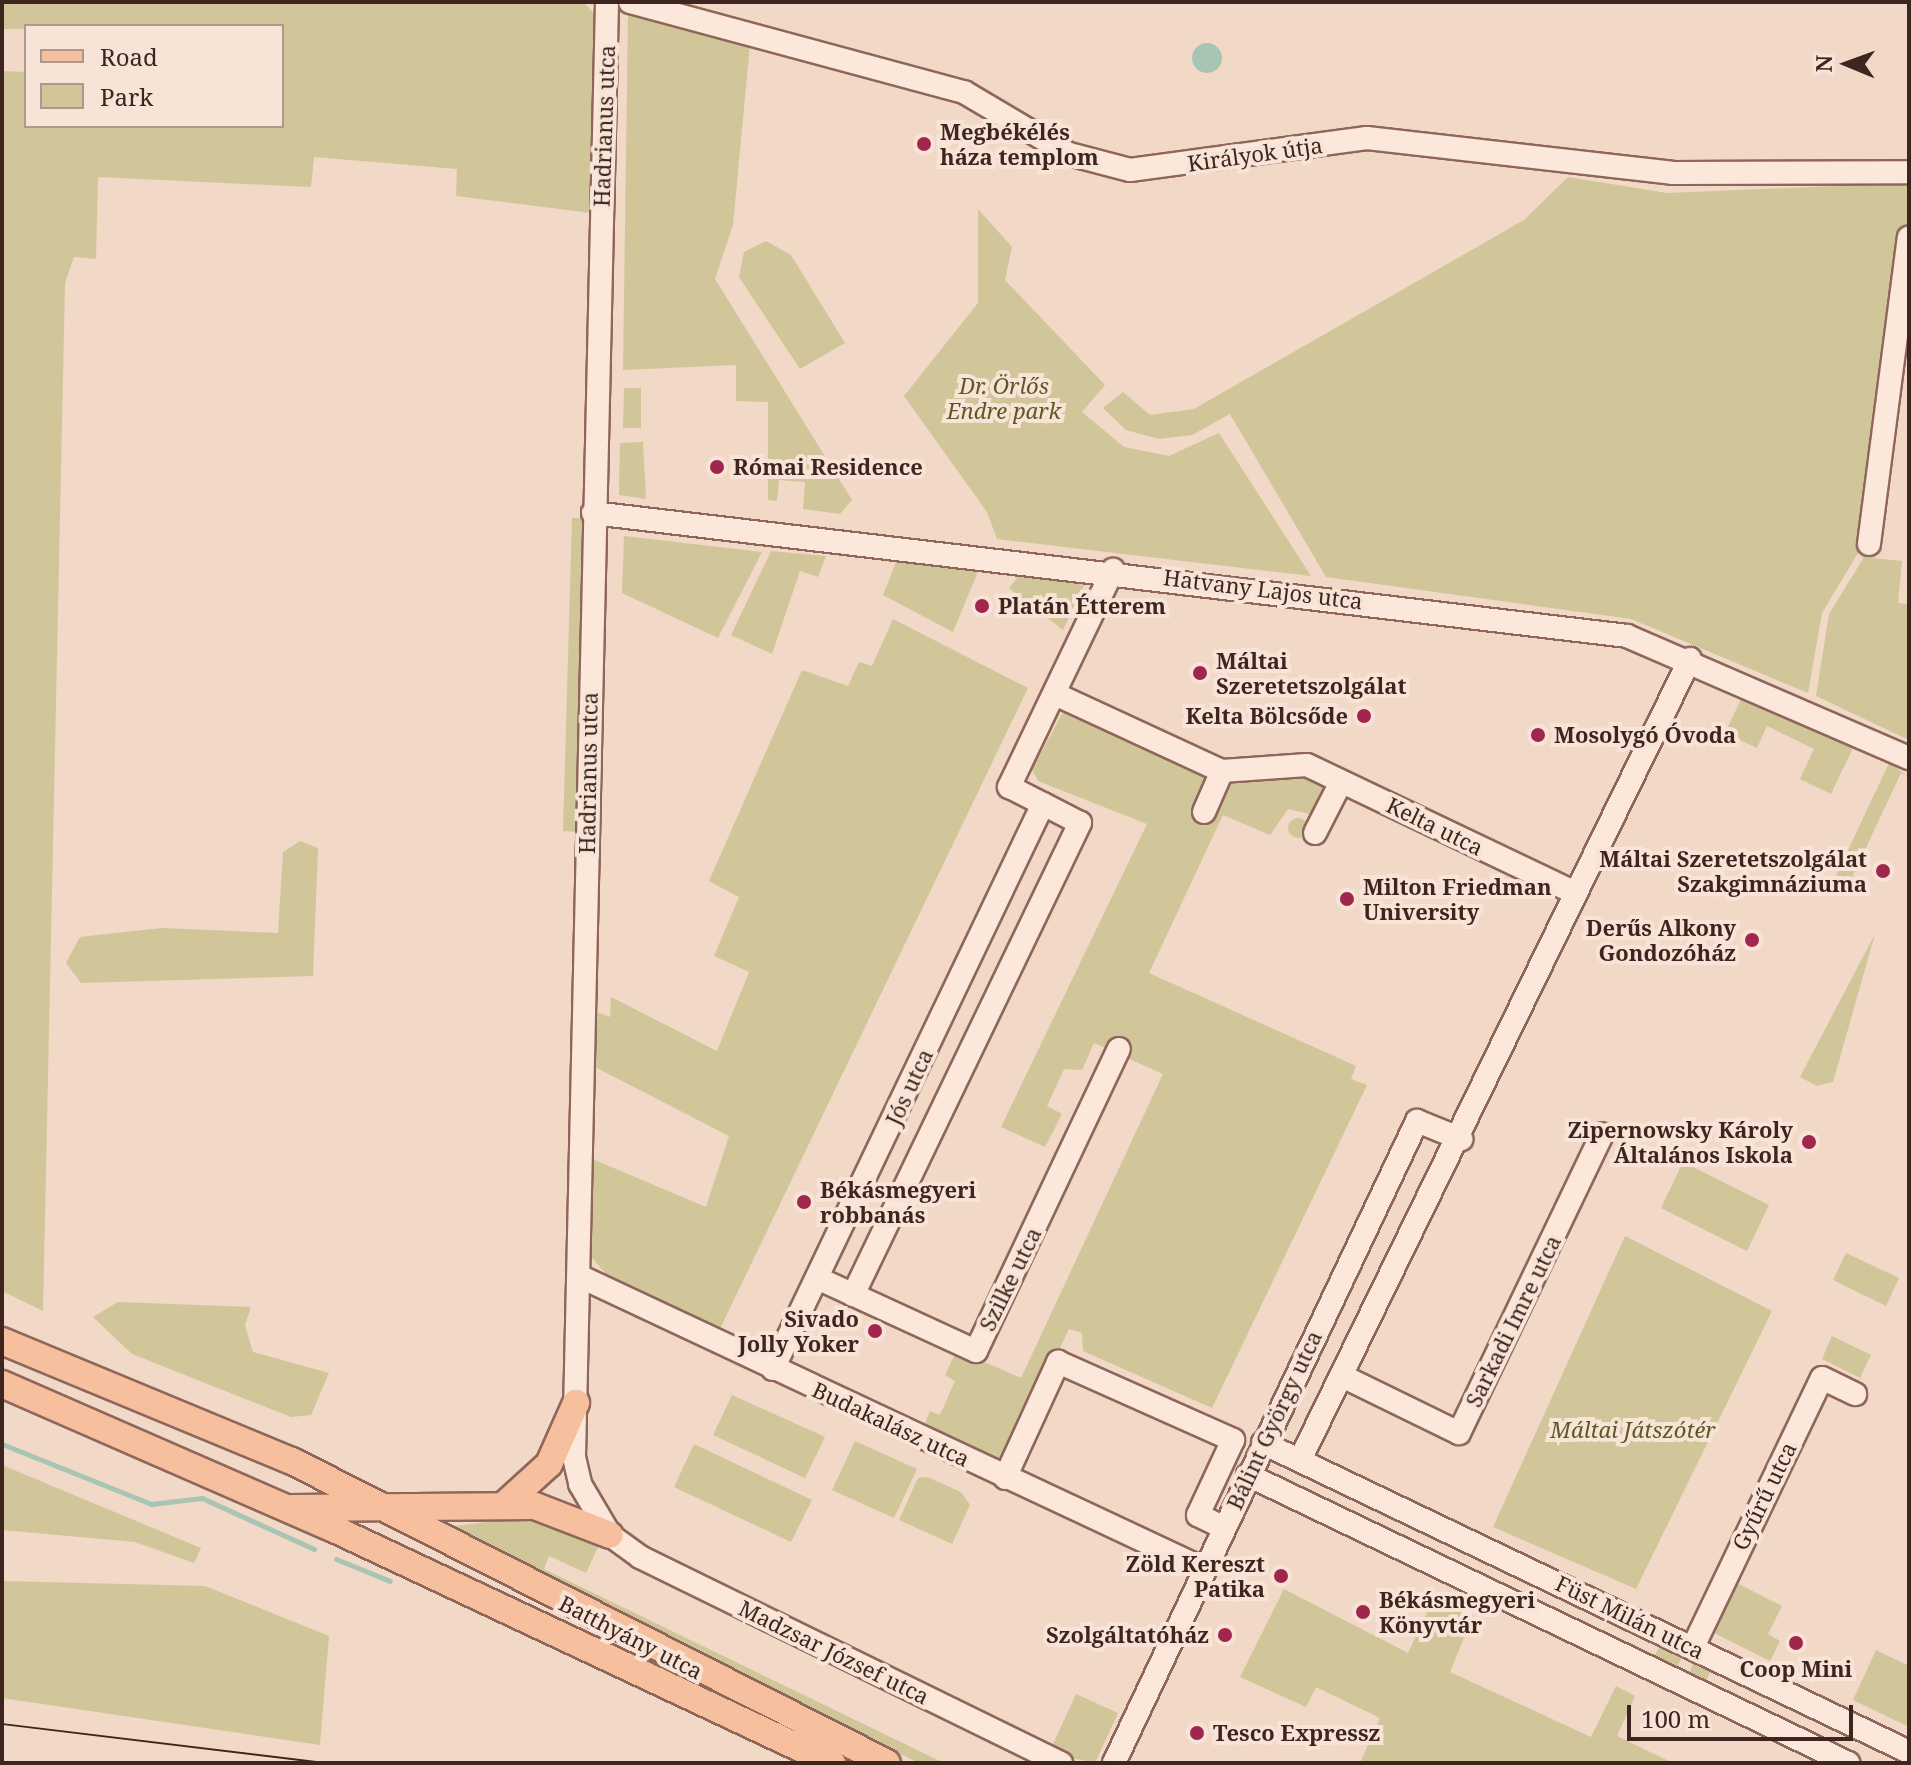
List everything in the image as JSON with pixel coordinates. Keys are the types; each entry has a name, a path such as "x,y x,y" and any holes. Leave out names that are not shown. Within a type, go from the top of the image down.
{"main road":[{"name":"Batthyány utca","path":"2,1341 181,1410 378,1504 887,1763"},
{"name":"Batthyány utca","path":"2,1384 288,1508 832,1763"},
{"path":"505,1504 549,1464 576,1403"},
{"path":"288,1508 505,1504 554,1510 610,1535"}],"street":[{"name":"Hadrianus utca","path":"607,2 593,513 576,1403 580,1484 610,1535"},
{"name":"Királyok útja","path":"630,2 964,92 1069,154 1130,170 1367,138 1672,173 1909,172"},
{"path":"1869,544 1909,238"},
{"name":"Hatvany Lajos utca","path":"593,513 1113,570 1627,636 1690,659 1909,758"},
{"name":"Jós utca","path":"853,1295 1080,823 1009,787 1113,570"},
{"name":"Bálint György utca","path":"1300,1460 1461,1139 1573,892 1690,659"},
{"name":"Kelta utca","path":"1055,694 1222,771 1307,765 1573,892"},
{"path":"1204,812 1222,771"},
{"path":"1315,833 1341,782"},
{"name":"Jós utca","path":"773,1369 1043,804"},
{"name":"Szilke utca","path":"817,1278 976,1351 1119,1049"},
{"name":"Bálint György utca","path":"1114,1763 1417,1121 1461,1139"},
{"name":"Sarkadi Imre utca","path":"1342,1376 1459,1433 1602,1135"},
{"name":"Budakalász utca","path":"579,1276 1204,1569"},
{"path":"1005,1478 1058,1362 1233,1440 1198,1515 1223,1527"},
{"name":"Gyűrű utca","path":"1693,1647 1822,1378 1855,1394"},
{"name":"Füst Milán utca","path":"1263,1443 1909,1752"},
{"name":"Füst Milán utca","path":"1248,1475 1848,1763"},
{"name":"Madzsar József utca","path":"610,1535 640,1557 1061,1763"}],"green space":[{"path":"2,2 583,2 594,13 591,213 456,196 457,169 314,157 311,187 98,177 96,259 74,257 65,283 43,1311 2,1291 2,71 24,72 24,128 284,128 284,24 24,24 24,29 2,29"},
{"path":"628,14 750,44 733,225 715,279 852,500 840,514 803,509 805,482 779,480 777,501 768,500 768,402 736,401 736,365 623,370"},
{"path":"1568,177 1667,193 1909,183 1909,294 1864,543 1822,613 1808,693 1631,619 1326,577 1230,414 1192,435 1159,439 1126,430 1103,408 1123,392 1150,415 1194,409 1524,220"},
{"name":"Dr. Örlős Endre park","path":"978,209 1012,247 1005,280 1105,385 1082,412 1124,447 1169,456 1219,433 1311,576 997,539 987,512 904,396 978,303"},
{"path":"766,241 791,255 845,343 800,369 739,277 744,252"},
{"path":"624,388 641,388 641,428 623,428"},
{"path":"643,442 646,499 619,495 620,443"},
{"path":"572,518 585,518 578,832 563,831"},
{"path":"624,536 762,552 718,638 622,593"},
{"path":"771,551 826,556 818,577 800,571 772,654 731,635"},
{"path":"898,557 979,569 953,632 883,595"},
{"path":"1864,557 1902,561 1898,603 1909,604 1909,740 1816,696 1829,614"},
{"path":"1024,570 1088,577 1063,630 1009,588"},
{"path":"893,619 1028,688 717,1335 618,1288 587,1252 590,1158 706,1207 729,1136 593,1066 594,1011 610,1017 611,997 717,1051 749,972 714,956 739,897 709,881 802,670 848,686 859,662 872,666"},
{"path":"1743,695 1853,748 1831,794 1800,779 1814,749 1767,726 1757,748 1725,733"},
{"path":"1066,706 1226,779 1299,771 1324,781 1332,792 1319,816 1288,809 1270,835 1223,815 1149,973 1356,1066 1351,1079 1367,1085 1212,1408 1083,1351 1082,1333 1069,1329 1003,1469 921,1433 930,1411 940,1415 955,1381 945,1375 957,1350 1021,1378 1163,1074 1094,1043 1082,1070 1064,1069 1047,1106 1062,1114 1045,1147 1001,1127 1147,824 1038,781 1032,770"},
{"path":"1889,763 1909,777 1901,773 1848,886 1834,880"},
{"path":"1298,818 1305,821 1308,828 1305,835 1298,838 1291,835 1288,828 1291,821"},
{"path":"300,841 318,848 313,976 81,983 66,963 80,937 162,928 278,933 283,852"},
{"path":"1875,934 1833,1082 1817,1086 1800,1077"},
{"path":"1683,1162 1769,1205 1747,1251 1661,1208"},
{"name":"Máltai Játszótér","path":"1625,1236 1772,1311 1636,1589 1493,1527"},
{"path":"1846,1253 1899,1278 1886,1306 1833,1280"},
{"path":"118,1302 251,1307 245,1325 253,1352 329,1373 311,1415 291,1417 132,1354 93,1317"},
{"path":"1832,1336 1871,1355 1860,1378 1822,1359"},
{"path":"732,1395 825,1437 805,1478 713,1435"},
{"path":"855,1441 917,1469 894,1518 832,1490"},
{"path":"694,1444 812,1500 791,1542 674,1487"},
{"path":"2,1465 201,1548 194,1563 135,1542 2,1530"},
{"path":"927,1477 961,1492 970,1505 952,1544 899,1520 918,1478"},
{"path":"528,1517 600,1543 586,1573 549,1556 544,1569 944,1763 919,1763 539,1580 446,1527"},
{"path":"2,1581 205,1586 329,1636 320,1745 2,1698"},
{"path":"1735,1582 1782,1606 1768,1634 1780,1641 1770,1661 1710,1631"},
{"path":"1284,1589 1408,1653 1435,1596 1473,1616 1450,1672 1591,1737 1616,1686 1635,1696 1617,1736 1673,1763 1360,1763 1380,1718 1316,1687 1306,1707 1240,1677"},
{"path":"1663,1640 1683,1655 1677,1667 1652,1661"},
{"path":"1876,1650 1909,1666 1909,1727 1853,1700"},
{"path":"1694,1661 1713,1666 1703,1687 1689,1674"},
{"path":"1076,1694 1118,1713 1095,1763 1049,1753"}],"shaded area":[{"path":"1207,43 1218,47 1222,58 1218,69 1207,73 1196,69 1192,58 1196,47"}],"waterway":[{"path":"2,1444 151,1504 202,1498 314,1549"},
{"path":"336,1559 390,1581"}],"tram line":[{"path":"2,1724 324,1763"}],"place":[{"name":"Megbékélés háza templom","path":"924,144"},
{"name":"Római Residence","path":"717,467"},
{"name":"Platán Étterem","path":"982,606"},
{"name":"Máltai Szeretetszolgálat","path":"1200,673"},
{"name":"Kelta Bölcsőde","path":"1364,716"},
{"name":"Mosolygó Óvoda","path":"1538,735"},
{"name":"Máltai Szeretetszolgálat Szakgimnáziuma","path":"1883,871"},
{"name":"Milton Friedman University","path":"1347,899"},
{"name":"Derűs Alkony Gondozóház","path":"1752,940"},
{"name":"Zipernowsky Károly Általános Iskola","path":"1809,1142"},
{"name":"Békásmegyeri robbanás","path":"804,1202"},
{"name":"Sivado Jolly Yoker","path":"875,1331"},
{"name":"Zöld Kereszt Patika","path":"1281,1576"},
{"name":"Békásmegyeri Könyvtár","path":"1363,1612"},
{"name":"Szolgáltatóház","path":"1225,1635"},
{"name":"Coop Mini","path":"1796,1643"},
{"name":"Tesco Expressz","path":"1197,1733"}]}
